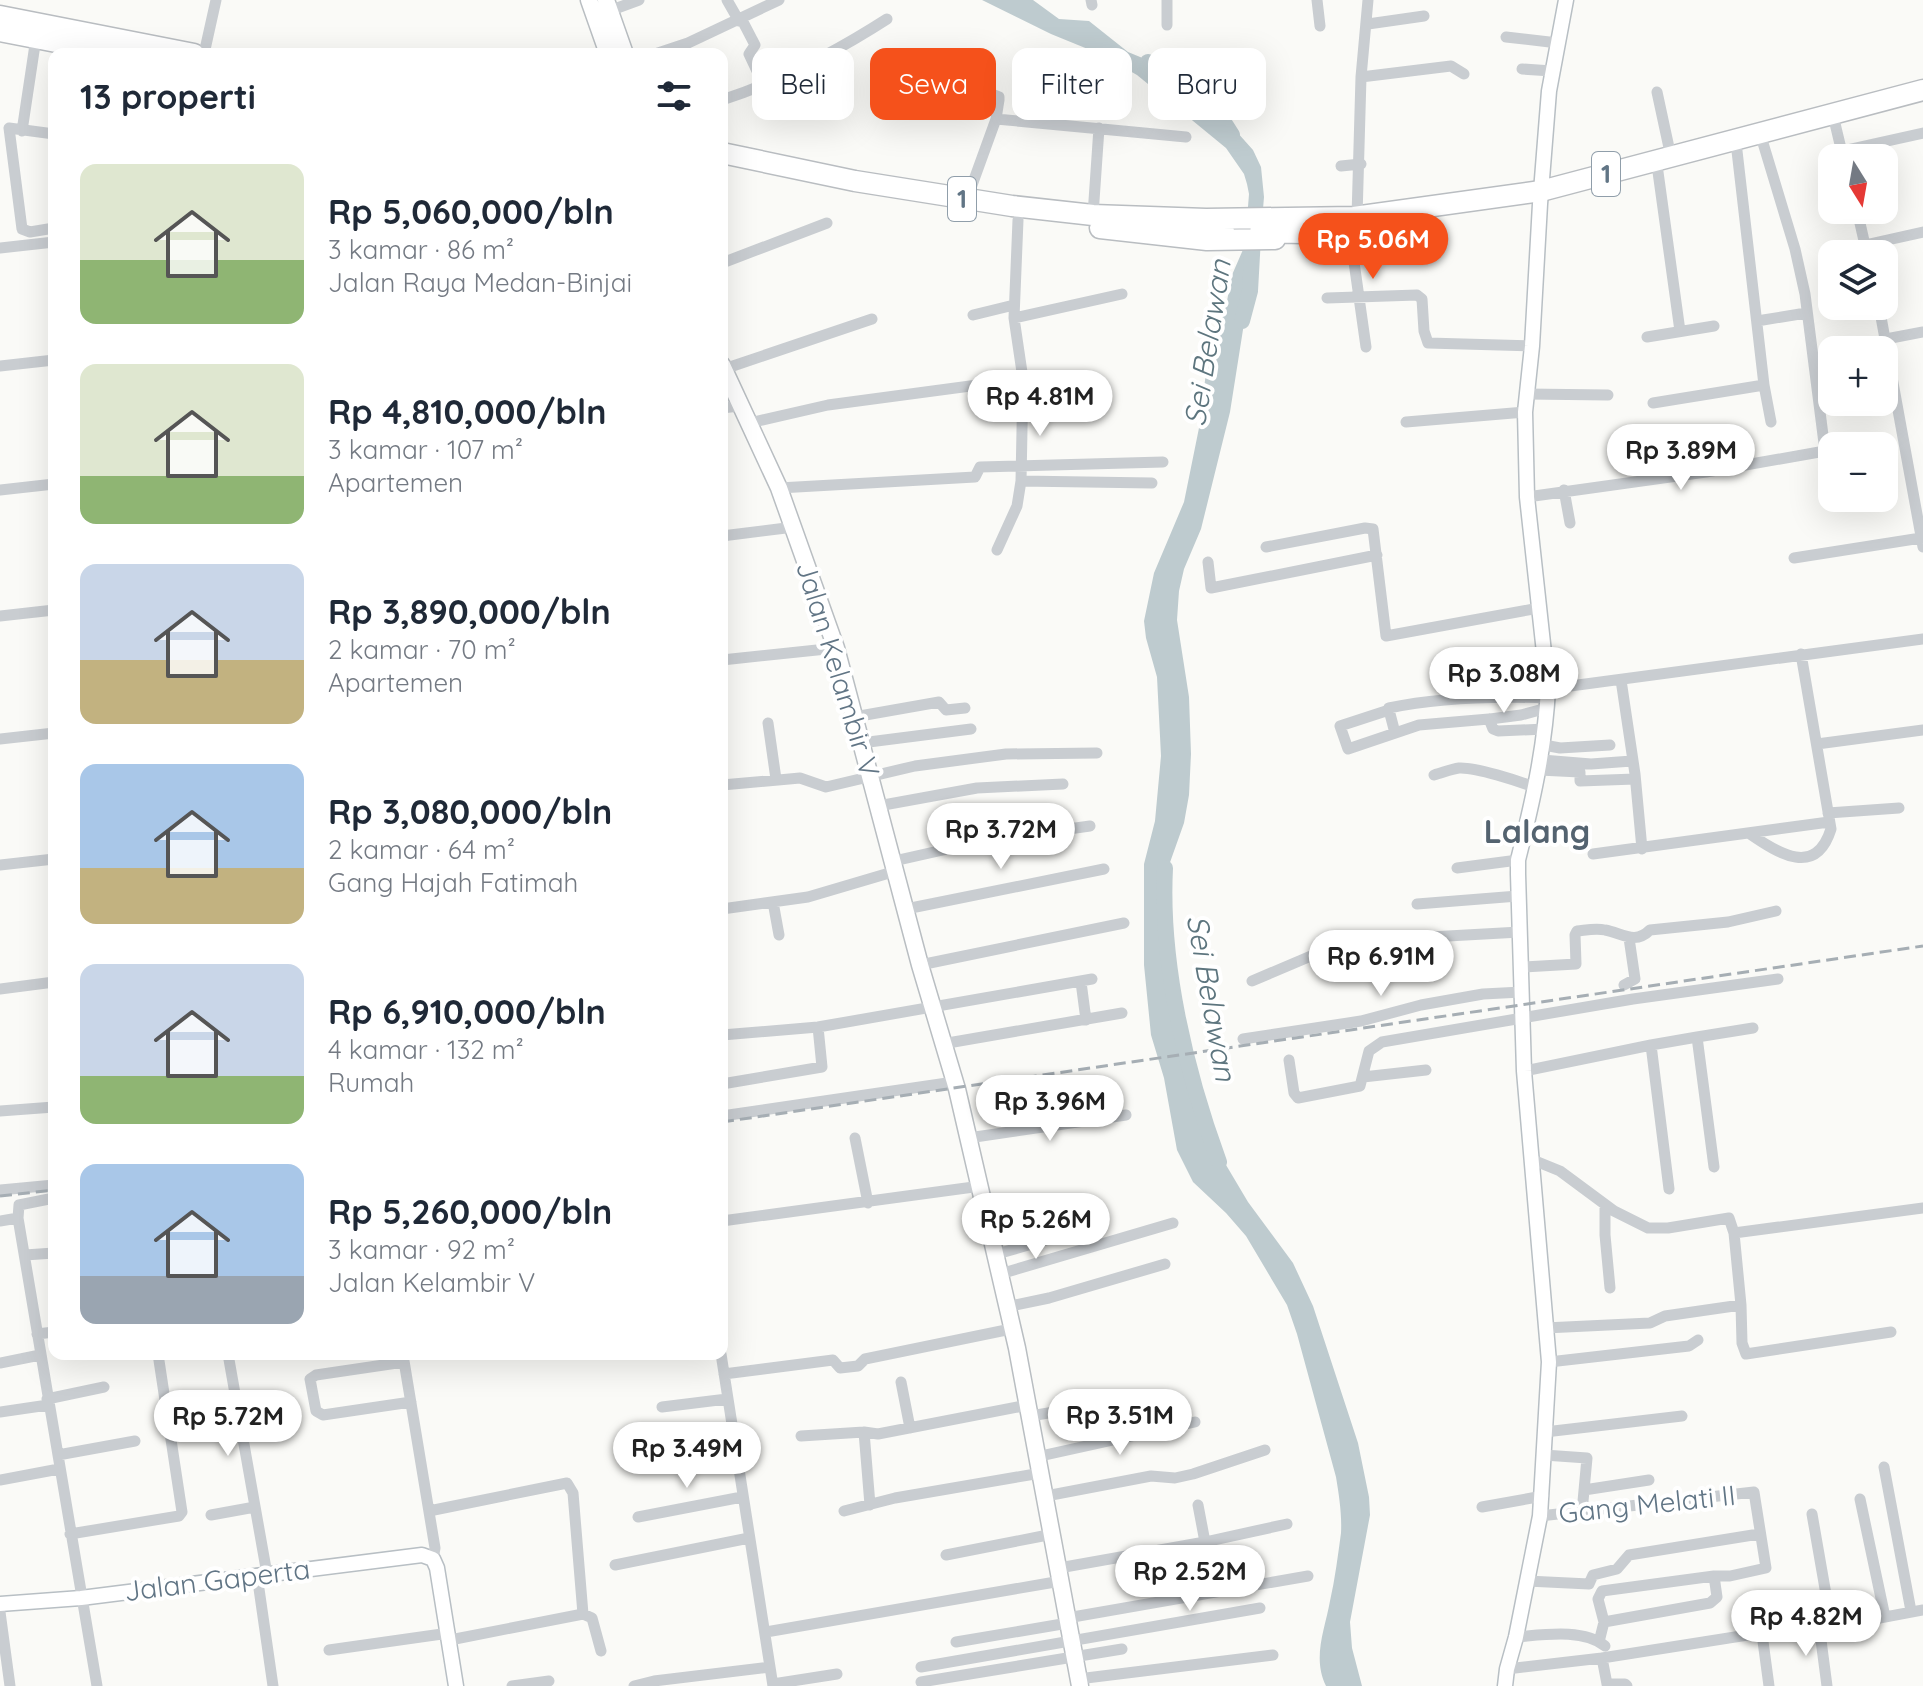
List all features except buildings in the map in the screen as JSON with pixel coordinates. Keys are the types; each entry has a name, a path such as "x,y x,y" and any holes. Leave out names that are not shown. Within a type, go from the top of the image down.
{"highway":[{"path":"0,16 163,48"},
{"path":"0,31 87,48"},
{"name":"1","path":"1665,165 1737,151 1923,90"},
{"name":"1","path":"728,154 855,181 967,199 1206,230 1280,230 1540,197 1834,120 1923,102"},
{"name":"1","path":"728,168 1018,220 1177,235 1206,230"},
{"name":"1","path":"1280,230 1302,233 1355,221"}],"main road":[{"path":"589,0 606,48"},
{"path":"608,6 623,48"},
{"name":"Jalan Kelambir V","path":"730,407 749,423 794,527 836,648 871,775 997,1254 1046,1496 1079,1683"}],"street":[{"path":"205,48 216,0"},
{"path":"608,6 639,0"},
{"path":"727,0 755,45 753,48"},
{"path":"673,48 779,0"},
{"path":"1167,0 1167,25"},
{"path":"1317,0 1320,26"},
{"path":"1366,347 1353,255 1361,164 1361,77 1368,0"},
{"path":"1505,1686 1543,1496 1549,1362 1524,1071 1518,860 1541,758 1548,698 1527,497 1525,412 1552,71 1566,0"},
{"path":"1368,24 1424,16"},
{"path":"841,48 887,19"},
{"path":"1506,37 1558,43"},
{"path":"22,131 36,38"},
{"path":"1361,77 1451,66 1464,74"},
{"path":"1522,69 1552,71"},
{"path":"728,98 752,90"},
{"path":"1657,92 1680,331"},
{"path":"996,96 999,97 996,119 1186,137"},
{"path":"967,199 996,120"},
{"path":"1834,120 1839,144"},
{"path":"48,133 9,128 22,229 30,232 48,229"},
{"path":"1093,215 1099,128"},
{"path":"1882,144 1923,133"},
{"path":"1763,143 1795,249 1805,294 1825,432"},
{"path":"1737,151 1771,422"},
{"path":"1341,166 1361,164"},
{"path":"997,550 1017,506 1021,481 1023,379 1014,318 1018,220"},
{"path":"728,261 827,223"},
{"path":"1896,240 1923,232"},
{"path":"0,248 48,243"},
{"path":"1014,318 1122,294"},
{"path":"1327,298 1421,297 1428,343 1532,346"},
{"path":"973,315 1014,305"},
{"path":"1757,321 1806,313"},
{"path":"728,365 872,319"},
{"path":"1647,337 1714,326"},
{"path":"1898,337 1923,332"},
{"path":"0,366 48,361"},
{"path":"749,423 828,405 1023,379"},
{"path":"1653,403 1764,385"},
{"path":"1527,394 1608,395"},
{"path":"1794,558 1922,543 1921,520 1898,401"},
{"path":"1406,422 1525,412"},
{"path":"1527,497 1818,455"},
{"path":"779,488 975,477 979,467 1163,462"},
{"path":"1021,481 1152,483"},
{"path":"0,490 48,485"},
{"path":"1564,490 1570,523"},
{"path":"728,535 794,527"},
{"path":"1266,547 1373,529 1386,636 1539,608"},
{"path":"1208,562 1211,588 1377,555"},
{"path":"0,616 48,611"},
{"path":"1548,698 1521,715 1419,725 1348,749 1340,726 1433,700 1548,698 1621,680 1923,639"},
{"path":"728,659 836,648"},
{"path":"1750,834 1771,848 1797,858 1808,858 1818,853 1827,842 1831,829 1801,654"},
{"path":"1621,680 1642,849"},
{"path":"854,717 939,702 946,710 965,708"},
{"path":"1389,710 1395,733"},
{"path":"1490,719 1496,730 1545,729"},
{"path":"768,723 776,779"},
{"path":"861,743 971,729"},
{"path":"1817,744 1923,730"},
{"path":"0,739 48,734"},
{"path":"1541,758 1560,748 1610,745"},
{"path":"728,784 803,779 826,787 915,766 1006,754 1097,753"},
{"path":"1541,758 1580,768 1632,761"},
{"path":"1434,775 1460,768 1471,769 1534,787"},
{"path":"1580,768 1580,781 1635,779"},
{"path":"878,806 977,788 1063,784"},
{"path":"1593,854 1750,834 1899,808"},
{"path":"728,908 808,897 895,866 983,841 1090,826"},
{"path":"0,865 48,860"},
{"path":"1457,868 1518,860"},
{"path":"906,909 1104,869"},
{"path":"1417,904 1518,896"},
{"path":"773,902 779,935"},
{"path":"1522,967 1576,964 1577,931 1606,930 1629,938 1644,936 1650,930 1728,922 1776,911"},
{"path":"920,965 1124,923"},
{"path":"1252,981 1318,953 1430,937 1520,932"},
{"path":"1624,985 1635,979 1629,938"},
{"path":"1289,1060 1294,1093 1298,1098 1360,1086 1369,1051 1382,1042 1633,999 1778,979"},
{"path":"728,1034 818,1027 1086,981 1086,1020"},
{"path":"0,989 48,983"},
{"path":"1243,1039 1361,1021 1421,1005 1483,994 1522,992"},
{"path":"942,1044 1122,1013"},
{"path":"728,1083 822,1067 818,1027"},
{"path":"1524,1071 1753,1028"},
{"path":"1697,1037 1714,1167"},
{"path":"1651,1045 1669,1189"},
{"path":"1363,1077 1426,1070"},
{"path":"728,1115 954,1082"},
{"path":"0,1111 48,1107"},
{"path":"968,1138 1126,1115"},
{"path":"855,1138 868,1203"},
{"path":"1533,1160 1560,1171 1605,1206 1638,1224 1657,1229 1729,1218 1734,1233 1742,1343 1746,1354 1891,1332"},
{"path":"0,1190 48,1186"},
{"path":"728,1220 981,1186"},
{"path":"48,1199 19,1205 18,1218 97,1686"},
{"path":"1605,1206 1610,1288"},
{"path":"1734,1233 1923,1208"},
{"path":"0,1221 18,1218"},
{"path":"1000,1274 1173,1223"},
{"path":"997,1254 1066,1234"},
{"path":"25,1255 48,1253"},
{"path":"1006,1307 1049,1298 1165,1264"},
{"path":"1545,1328 1650,1323 1665,1316 1741,1305"},
{"path":"724,1374 833,1360 840,1368 857,1366 865,1359 1011,1329"},
{"path":"37,1334 48,1333"},
{"path":"1549,1362 1689,1346 1698,1340"},
{"path":"0,1363 40,1355"},
{"path":"70,1534 179,1516 182,1512 159,1360"},
{"path":"229,1360 255,1507 273,1686"},
{"path":"393,1360 316,1375 310,1379 316,1411 323,1415 411,1402"},
{"path":"403,1360 435,1548 433,1559 456,1686"},
{"path":"722,1360 773,1685 837,1674"},
{"path":"901,1382 910,1428"},
{"path":"0,1412 104,1387"},
{"path":"801,1436 878,1434 1158,1395"},
{"path":"662,1407 727,1399"},
{"path":"1545,1432 1682,1416"},
{"path":"844,1511 1038,1465 1195,1422"},
{"path":"864,1432 870,1505"},
{"path":"58,1455 135,1441"},
{"path":"656,1451 733,1441"},
{"path":"1046,1496 1151,1476 1175,1478 1265,1450"},
{"path":"1544,1455 1585,1456 1582,1512"},
{"path":"1507,1669 1825,1624 1853,1623 1917,1611 1884,1467"},
{"path":"0,1480 59,1469"},
{"path":"1584,1490 1649,1480"},
{"path":"429,1511 567,1483 573,1493 583,1614"},
{"name":"Gang Melati II","path":"1540,1516 1754,1492 1759,1534"},
{"path":"1482,1507 1543,1496"},
{"path":"638,1517 742,1497"},
{"path":"1860,1499 1885,1617"},
{"path":"1198,1505 1205,1542"},
{"path":"211,1515 255,1507"},
{"path":"1812,1514 1825,1624 1827,1686"},
{"path":"766,1632 1060,1575 1287,1524"},
{"path":"946,1555 1053,1534"},
{"path":"1527,1581 1589,1584 1591,1576 1617,1569 1629,1555 1759,1534 1767,1564 1763,1570 1602,1591 1598,1596 1604,1622 1599,1642 1607,1656 1607,1684 1627,1686"},
{"path":"615,1565 749,1538"},
{"name":"Jalan Gaperta","path":"0,1604 81,1598 422,1555 433,1559"},
{"path":"921,1667 1069,1627 1308,1576"},
{"path":"1604,1622 1713,1602 1717,1597 1714,1576"},
{"path":"1763,1604 1762,1634 1769,1686"},
{"path":"956,1642 1260,1608"},
{"path":"0,1612 10,1686"},
{"path":"329,1650 449,1636 583,1614 591,1616 601,1651"},
{"path":"1516,1637 1565,1635 1599,1642"},
{"path":"921,1682 1122,1649"},
{"path":"1079,1683 1273,1655"},
{"path":"634,1686 770,1667"},
{"path":"512,1686 549,1681"}],"shaded area":[{"name":"Sei Belawan","path":"982,0 1033,0 1059,19 1089,21 1123,48 1085,48"},
{"name":"Sei Belawan","path":"1132,54 1148,60 1148,84 1132,72"},
{"name":"Sei Belawan","path":"1192,120 1223,120 1236,131 1253,150 1261,167 1264,197 1260,245 1249,263 1248,298 1230,412 1201,529 1184,569 1179,591 1177,620 1189,697 1191,754 1184,823 1168,868 1164,890 1166,943 1180,1030 1210,1138 1248,1202 1293,1263 1313,1306 1358,1443 1370,1515 1350,1622 1352,1648 1362,1686 1326,1686 1320,1665 1341,1533 1341,1512 1336,1477 1297,1334 1287,1305 1246,1236 1193,1182 1177,1150 1164,1078 1151,1035 1144,965 1144,864 1155,821 1161,756 1157,677 1144,621 1154,573 1184,502 1215,334 1226,306 1232,275 1245,245 1249,194 1244,174 1226,148"}],"waterway":[{"name":"Sei Belawan","path":"1222,120 1232,135"},
{"name":"Sei Belawan","path":"1242,321 1250,291 1253,237"},
{"name":"Sei Belawan","path":"1165,868 1171,979 1186,1055 1219,1162"}],"railway":[{"path":"728,1121 1923,946"},
{"path":"0,1196 48,1191"}],"district":[{"name":"Lalang","path":"1537,832"}]}
